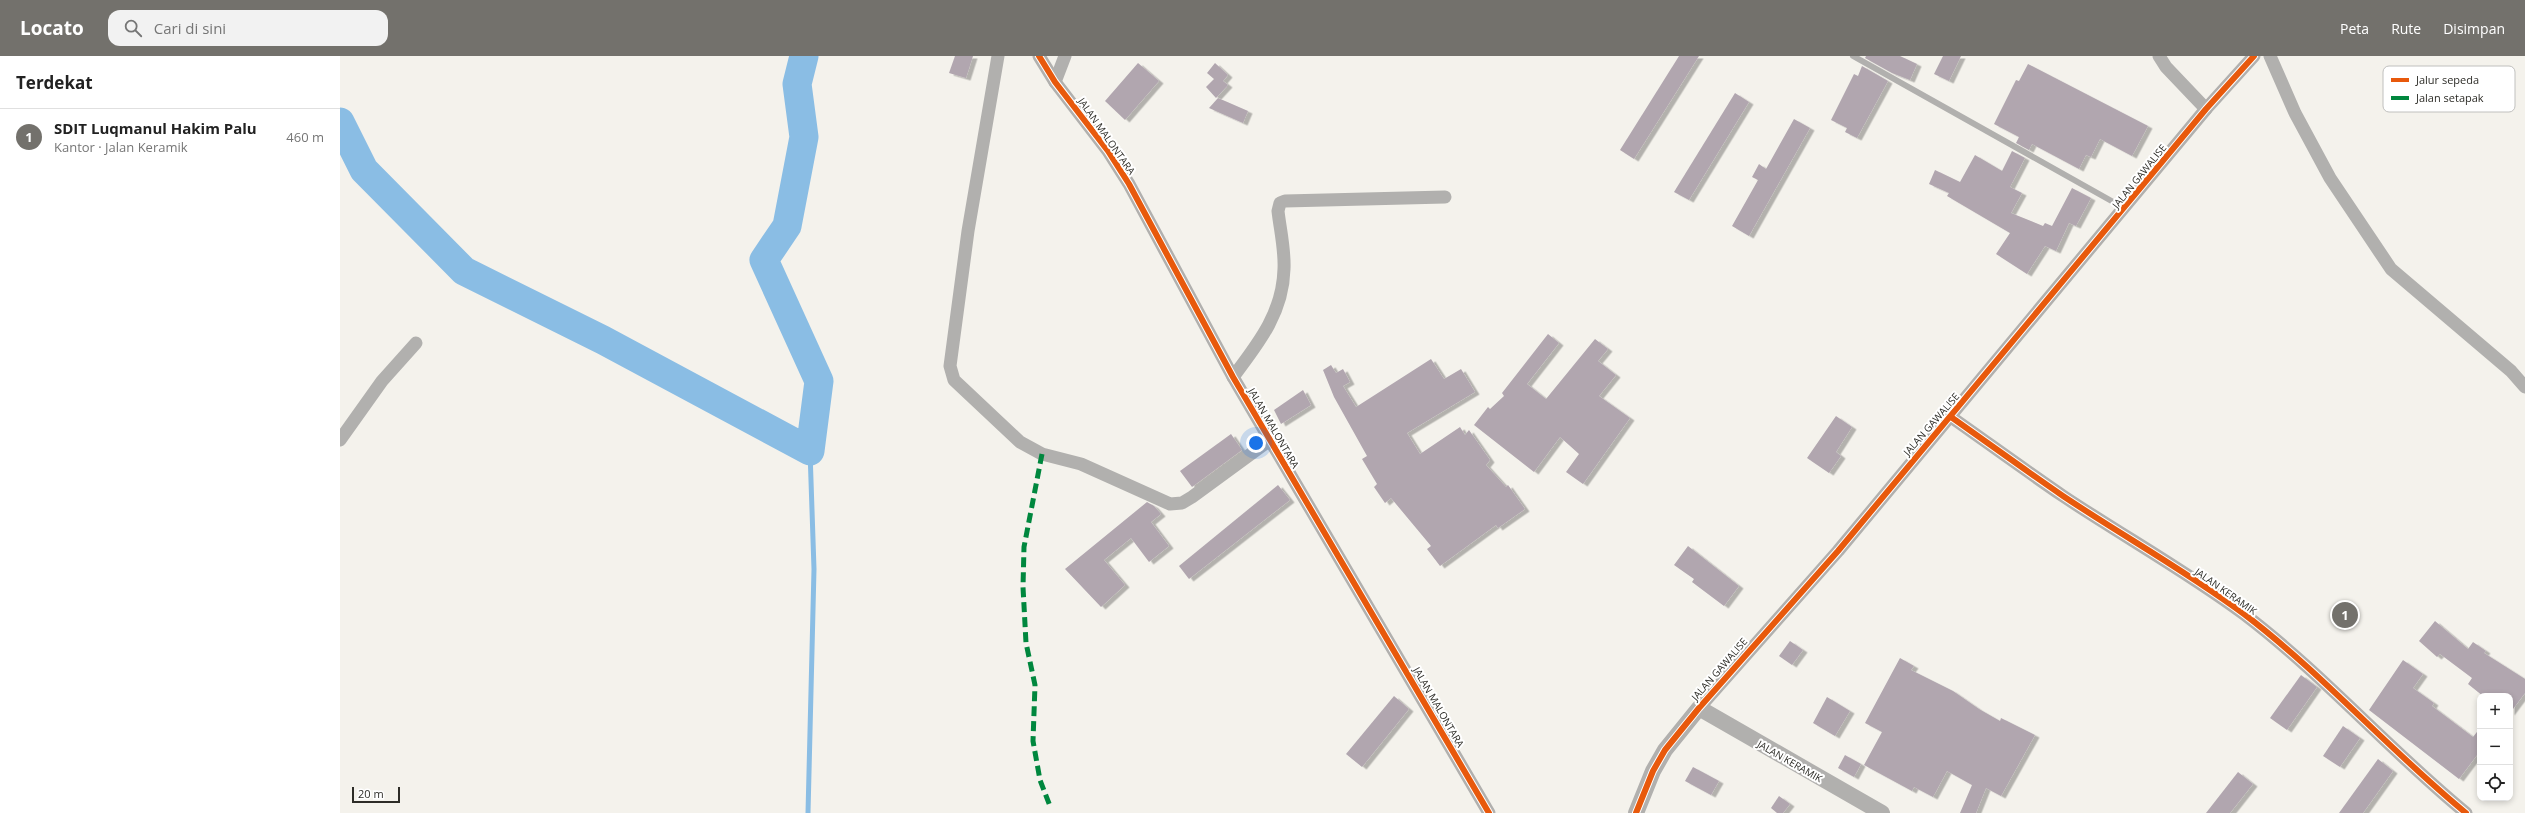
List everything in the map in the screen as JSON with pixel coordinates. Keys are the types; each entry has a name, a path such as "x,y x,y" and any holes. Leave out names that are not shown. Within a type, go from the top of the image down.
{"street":[{"path":"998,56 973,200 950,366 954,380 1020,442 1042,454 1081,464 1170,504 1182,503 1192,497 1270,440"},
{"name":"JALAN MALONTARA","path":"1039,56 1055,82 1108,151 1129,184 1233,377 1488,813"},
{"path":"1055,82 1065,56"},
{"path":"2159,56 2166,66 2206,109"},
{"name":"JALAN GAWALISE","path":"1636,813 1653,771 1665,750 1699,708 1838,551 2206,109 2254,56"},
{"path":"2270,56 2295,114 2330,178 2391,269 2506,367 2525,387"},
{"path":"1233,377 1267,331 1281,289 1284,267 1278,211 1280,203 1285,201 1446,198"},
{"path":"340,440 382,381 416,343"},
{"name":"JALAN KERAMIK","path":"1951,417 2064,496 2158,556 2244,615 2309,669 2437,790 2466,813"},
{"name":"JALAN KERAMIK","path":"1699,708 1882,813"}],"lane":[{"path":"1853,56 2125,208"}],"building":[{"path":"955,56 973,56 966,78 949,73"},
{"path":"1679,56 1699,56 1634,159 1620,150"},
{"path":"1866,56 1900,56 1917,64 1910,80 1892,73 1865,58"},
{"path":"1943,56 1961,56 1949,81 1934,74"},
{"path":"1138,63 1159,81 1125,120 1105,101"},
{"path":"1215,63 1228,75 1223,81 1228,85 1216,98 1206,87 1214,79 1207,73"},
{"path":"2028,64 2148,126 2132,156 2100,139 2091,157 2086,155 2079,169 2032,144 2029,150 2016,143 2019,137 1994,124 2016,80 2019,81"},
{"path":"1862,66 1888,81 1857,138 1845,132 1847,128 1831,120 1854,74 1858,76"},
{"path":"1735,93 1749,102 1689,200 1674,192"},
{"path":"1218,98 1248,111 1243,123 1209,108"},
{"path":"1794,119 1810,128 1749,236 1732,226 1758,180 1752,177 1759,164 1766,169"},
{"path":"2012,151 2025,158 2010,187 2022,193 2011,213 2043,226 2045,223 2052,226 2072,188 2091,198 2076,226 2069,223 2056,251 2045,246 2027,274 1996,254 2010,233 1947,196 1949,193 1929,184 1935,170 1960,182 1975,155 2002,171"},
{"path":"1548,334 1559,343 1527,384 1546,399 1595,339 1608,349 1598,361 1616,375 1599,396 1630,418 1583,484 1566,472 1579,454 1560,437 1534,472 1474,425 1488,407 1490,409 1504,396 1502,393"},
{"path":"1431,359 1444,379 1461,369 1475,392 1407,433 1420,454 1460,427 1465,435 1469,430 1490,460 1486,465 1506,487 1508,485 1525,509 1498,528 1496,525 1440,566 1427,549 1431,546 1391,498 1385,503 1374,487 1377,484 1362,459 1367,456 1334,397 1323,370 1331,365 1336,373 1343,369 1350,382 1343,386 1356,407"},
{"path":"1303,390 1311,405 1281,424 1274,410"},
{"path":"1836,416 1852,427 1836,452 1841,456 1829,473 1807,458"},
{"path":"1231,434 1242,450 1192,487 1180,471"},
{"path":"1278,485 1290,500 1189,579 1179,566"},
{"path":"1147,502 1154,506 1161,514 1151,522 1169,546 1149,562 1131,538 1104,560 1125,585 1101,607 1065,569"},
{"path":"1688,546 1739,586 1724,606 1692,582 1694,579 1674,565"},
{"path":"2435,621 2468,649 2473,642 2486,651 2484,653 2525,679 2525,693 2513,709 2513,693 2479,693 2468,684 2472,678 2440,654 2437,657 2419,641"},
{"path":"1790,641 1803,650 1792,665 1779,656"},
{"path":"1900,658 1914,666 1911,670 1953,691 2000,721 2001,718 2035,735 2001,796 1986,788 1976,813 1960,813 1972,785 1947,771 1933,797 1914,787 1912,791 1864,765 1882,732 1865,723"},
{"path":"2403,660 2423,674 2413,688 2434,703 2432,706 2473,737 2477,732 2477,755 2459,779 2369,710"},
{"path":"2301,675 2317,687 2287,730 2270,718"},
{"path":"1394,696 1409,709 1362,767 1346,754"},
{"path":"1827,697 1850,711 1835,736 1813,723"},
{"path":"2343,726 2360,738 2340,767 2323,756"},
{"path":"1845,755 1861,764 1854,777 1838,768"},
{"path":"2378,759 2393,771 2363,813 2339,813"},
{"path":"1693,767 1719,781 1711,795 1685,781"},
{"path":"2238,772 2253,784 2230,813 2206,813"},
{"path":"1779,796 1790,804 1783,813 1777,813 1771,808"}],"waterway":[{"path":"340,122 364,170 464,271 603,340 810,451 819,381 764,260 787,226 804,137 797,84 804,56"},
{"path":"808,813 814,569 810,451"}],"marked path":[{"path":"1042,454 1024,547 1023,587 1026,643 1035,685 1033,741 1040,780 1050,806"}],"cycle path":[{"path":"1039,56 1055,82 1108,151 1129,184 1233,377 1489,813"},
{"path":"1636,813 1653,771 1665,750 1699,708 1838,551 2206,109 2254,56"},
{"path":"1951,417 2063,496 2177,568 2244,614 2273,637 2329,687 2410,764 2466,813"}],"place":[{"name":"SDIT Luqmanul Hakim Palu","path":"2345,615"}]}
